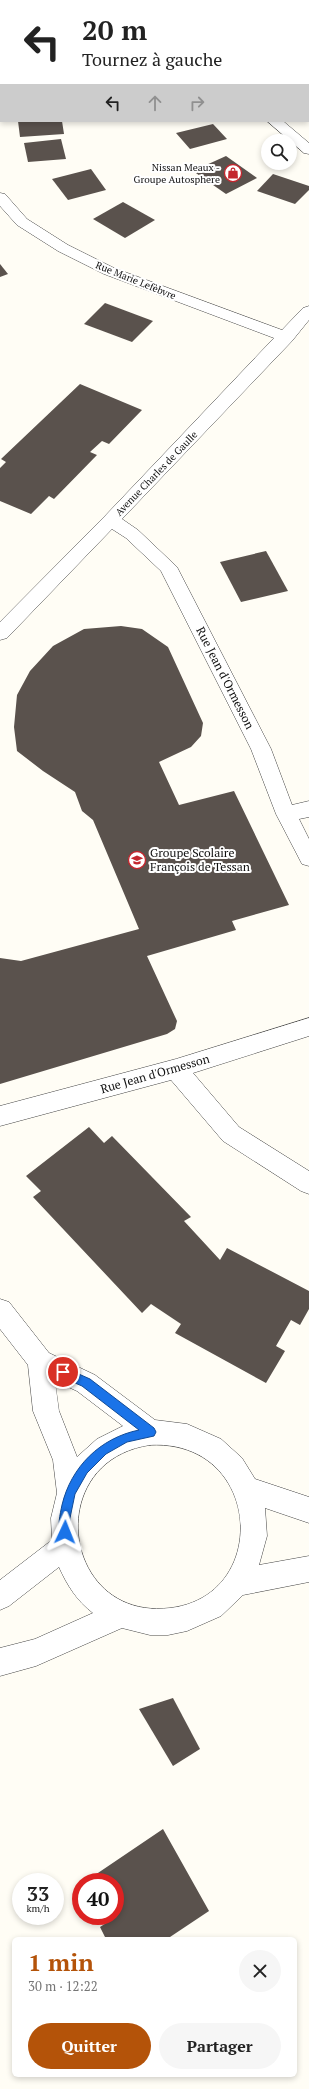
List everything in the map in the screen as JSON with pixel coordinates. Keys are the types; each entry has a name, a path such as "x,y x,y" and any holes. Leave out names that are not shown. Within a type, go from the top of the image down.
{"street":[{"path":"275,122 309,150"},
{"name":"Rue Marie Lefèbvre","path":"0,197 22,222 63,248 109,271 286,337"},
{"name":"Avenue Charles de Gaulle","path":"0,633 111,520 309,311"},
{"name":"Rue Jean d'Ormesson","path":"111,520 132,534 168,567 261,749 286,814 309,858"},
{"path":"286,814 309,809"},
{"name":"Rue Jean d'Ormesson","path":"0,1116 176,1069 309,1027"},
{"path":"176,1069 231,1134 309,1184"},
{"path":"0,1310 40,1362 86,1383 151,1432"},
{"path":"40,1362 46,1411 66,1460 70,1492"},
{"path":"151,1432 174,1432 197,1439 218,1451 234,1468 247,1489 254,1512 254,1537 249,1561 237,1583 214,1606 184,1620 152,1623 120,1615 94,1598 76,1574 66,1545 64,1518 70,1492 84,1469 102,1450 126,1438 151,1432"},
{"path":"247,1489 309,1510"},
{"path":"0,1597 66,1545"},
{"path":"237,1583 309,1569"},
{"path":"0,1662 36,1652 120,1615"}],"building":[{"path":"18,122 62,122 64,134 20,137"},
{"path":"213,124 227,139 190,149 176,133"},
{"path":"61,139 66,159 28,162 24,143"},
{"path":"226,156 257,178 226,194 193,171"},
{"path":"91,169 106,190 68,200 52,179"},
{"path":"273,174 309,186 309,190 295,204 257,191"},
{"path":"123,202 155,220 125,238 93,219"},
{"path":"0,264 8,274 0,277"},
{"path":"105,303 153,321 132,342 84,324"},
{"path":"80,384 142,410 109,444 102,441 90,452 97,455 54,499 49,496 31,514 0,501 0,468 6,462 1,459"},
{"path":"266,551 288,591 241,602 220,562"},
{"path":"121,626 142,629 168,647 203,723 201,736 191,747 159,762 179,805 234,791 289,905 232,921 236,930 147,956 177,1021 175,1029 167,1034 0,1084 0,958 21,961 139,929 93,820 82,811 75,792 43,771 17,751 14,727 17,695 30,671 53,646 84,629"},
{"path":"89,1127 104,1143 112,1136 191,1217 184,1221 220,1260 227,1248 309,1291 309,1309 300,1325 291,1320 276,1346 285,1351 266,1383 175,1333 181,1324 151,1304 142,1313 33,1197 41,1191 26,1176"},
{"path":"173,1698 200,1749 173,1766 139,1709"},
{"path":"163,1829 209,1911 170,1937 105,1937 100,1927 103,1925 124,1925 124,1873 98,1873"}],"place":[{"name":"Nissan Meaux - Groupe Autosphere","path":"233,173"},
{"name":"Groupe Scolaire François de Tessan","path":"137,860"}],"route":[{"path":"63,1372 86,1383 151,1432 126,1438 102,1450 84,1469 70,1492 64,1518 65,1532"}]}
